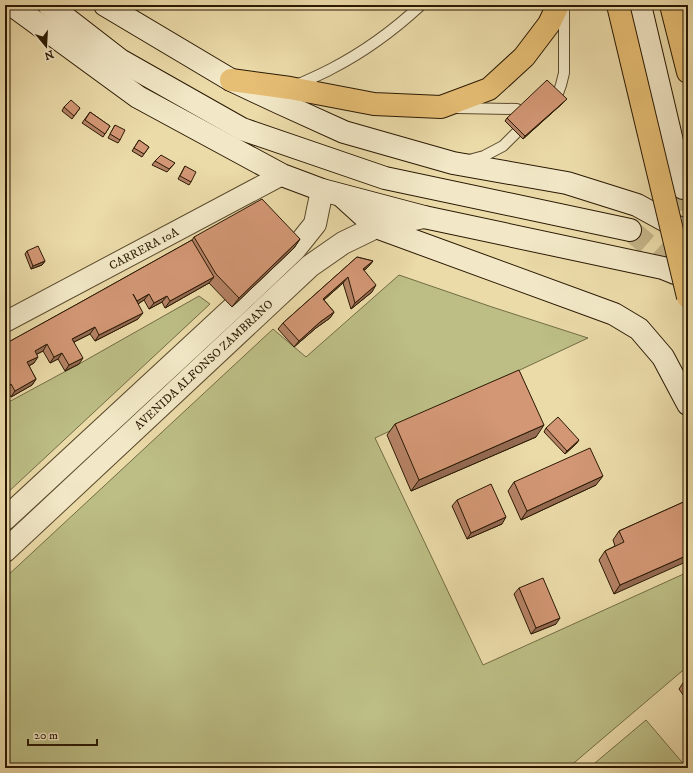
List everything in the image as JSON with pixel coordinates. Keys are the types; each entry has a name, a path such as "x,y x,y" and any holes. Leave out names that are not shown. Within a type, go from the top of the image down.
{"main road":[{"path":"12,5 138,97 282,175 331,193 424,217 663,268 688,278"},
{"path":"49,5 120,60 242,129 385,178 630,230"},
{"path":"105,5 231,80 344,132 453,163 567,183 638,205 688,233"},
{"path":"231,80 290,88 374,104 441,107 489,89 524,57 549,24 558,5"},
{"path":"618,5 688,297"},
{"path":"640,5 683,188"},
{"path":"671,5 688,72"},
{"path":"331,193 376,227 614,314 639,329 663,357 688,404"},
{"name":"AVENIDA ALFONSO ZAMBRANO","path":"5,519 295,249 315,224 331,193"},
{"name":"AVENIDA ALFONSO ZAMBRANO","path":"5,551 310,266 343,243 376,227 424,217"}],"street":[{"name":"CARRERA 10A","path":"5,322 282,175"}],"lane":[{"path":"290,88 332,68 371,44 408,17 421,5"},
{"path":"557,96 564,73 564,5"},
{"path":"441,107 517,109"},
{"path":"453,163 484,156 503,146 516,133"}],"green space":[{"path":"399,275 588,338 375,438 483,665 688,572 688,666 568,768 5,768 5,578 273,329 306,357"},
{"path":"199,296 210,304 5,495 5,404"},
{"path":"646,720 687,768 589,768"}],"building":[{"path":"547,80 567,99 525,136 507,118"},
{"path":"71,100 80,108 74,116 64,107"},
{"path":"90,112 110,126 105,134 85,120"},
{"path":"115,125 125,130 120,140 110,134"},
{"path":"139,140 149,147 144,154 134,148"},
{"path":"161,155 175,163 169,169 155,161"},
{"path":"185,166 196,172 191,182 180,176"},
{"path":"262,199 300,239 239,298 216,274 194,237"},
{"path":"192,240 214,277 170,301 167,296 154,303 149,294 137,301 133,294 143,313 99,335 95,327 72,339 83,358 69,365 62,353 54,357 47,344 35,351 38,357 27,362 36,379 15,391 11,384 5,387 5,344"},
{"path":"38,246 45,261 33,266 27,251"},
{"path":"357,257 373,261 363,269 376,285 355,303 348,277 323,299 334,312 320,322 299,341 283,323"},
{"path":"519,370 544,425 419,480 395,424"},
{"path":"558,417 579,440 567,451 546,428"},
{"path":"590,448 603,476 527,511 514,482"},
{"path":"491,484 506,517 471,533 457,500"},
{"path":"688,500 688,555 620,585 605,551 624,542 619,531"},
{"path":"543,578 560,618 536,628 519,588"}],"tunnel":[{"path":"683,188 688,211"},
{"path":"630,230 663,259 679,279"}]}
